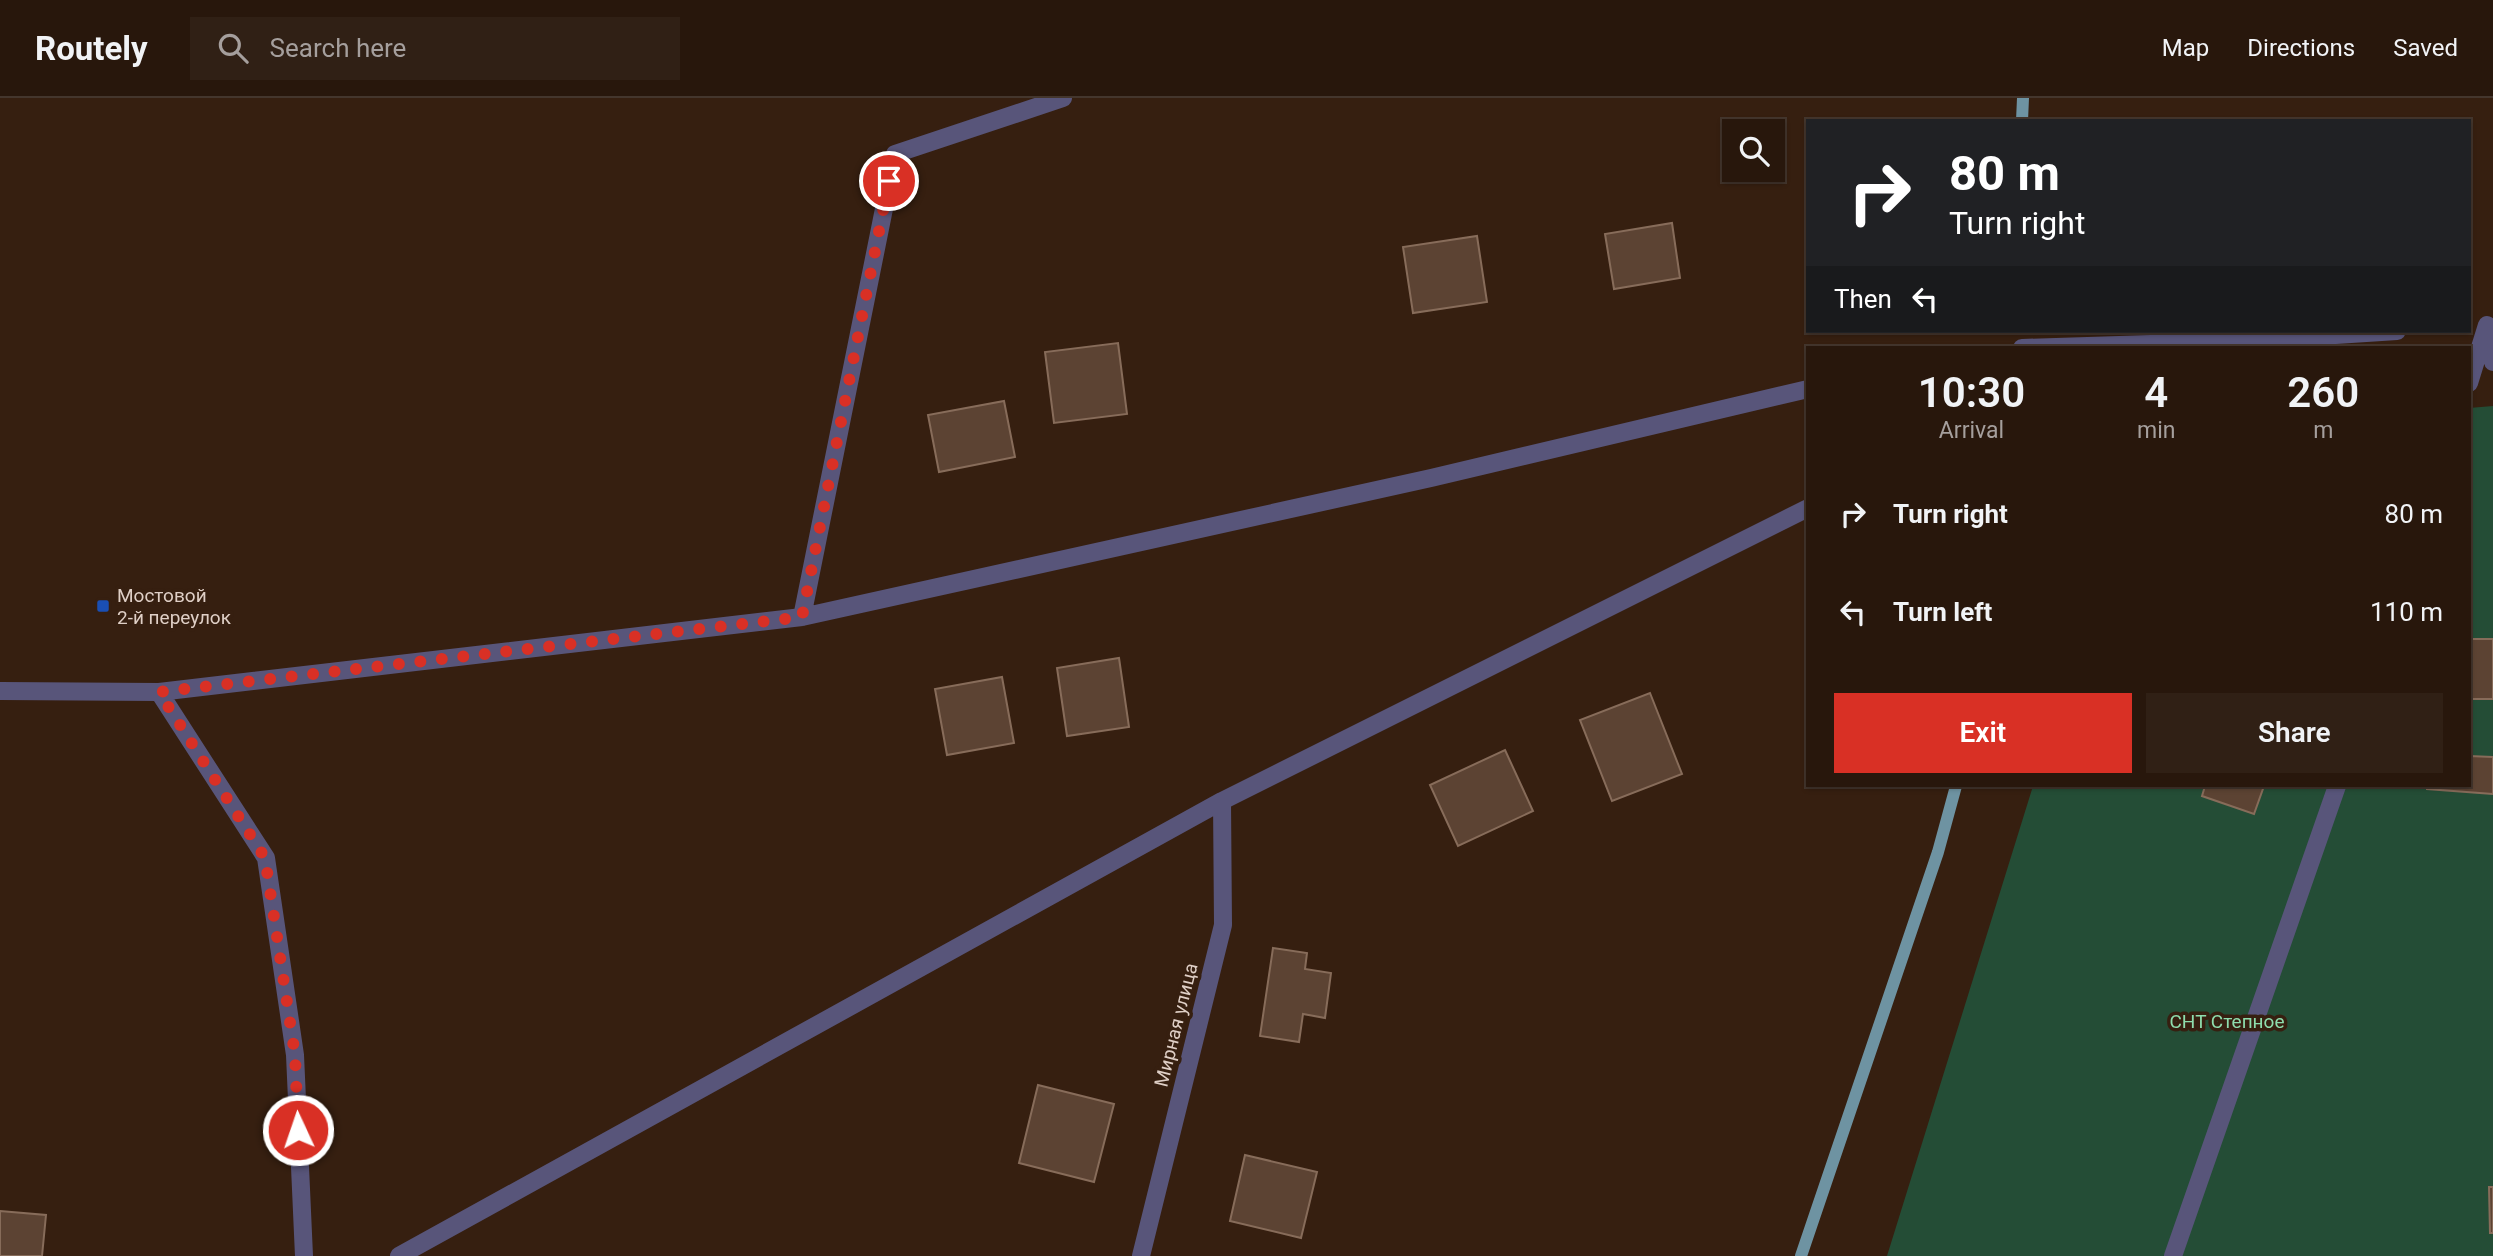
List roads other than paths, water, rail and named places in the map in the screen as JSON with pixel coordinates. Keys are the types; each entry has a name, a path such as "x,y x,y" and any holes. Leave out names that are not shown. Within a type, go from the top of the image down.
{"street":[{"path":"802,617 895,154 1063,98"},
{"path":"2483,325 2493,362"},
{"path":"2471,375 2483,325"},
{"path":"2089,346 2245,341 2367,333"},
{"path":"0,691 159,692 802,617 1431,478 1806,389"},
{"path":"399,1256 1222,801 1806,509"},
{"path":"159,692 265,858 295,1055 304,1256"},
{"path":"2173,1256 2337,787"},
{"name":"Мирная улица","path":"1141,1256 1223,925 1222,801"}],"waterway":[{"path":"2022,119 2023,98"},
{"path":"1801,1256 1938,852 1956,787"}],"place":[{"name":"Мостовой 2-й переулок","path":"103,606"}],"park label":[{"name":"СНТ Степное","path":"2227,1021"}]}
